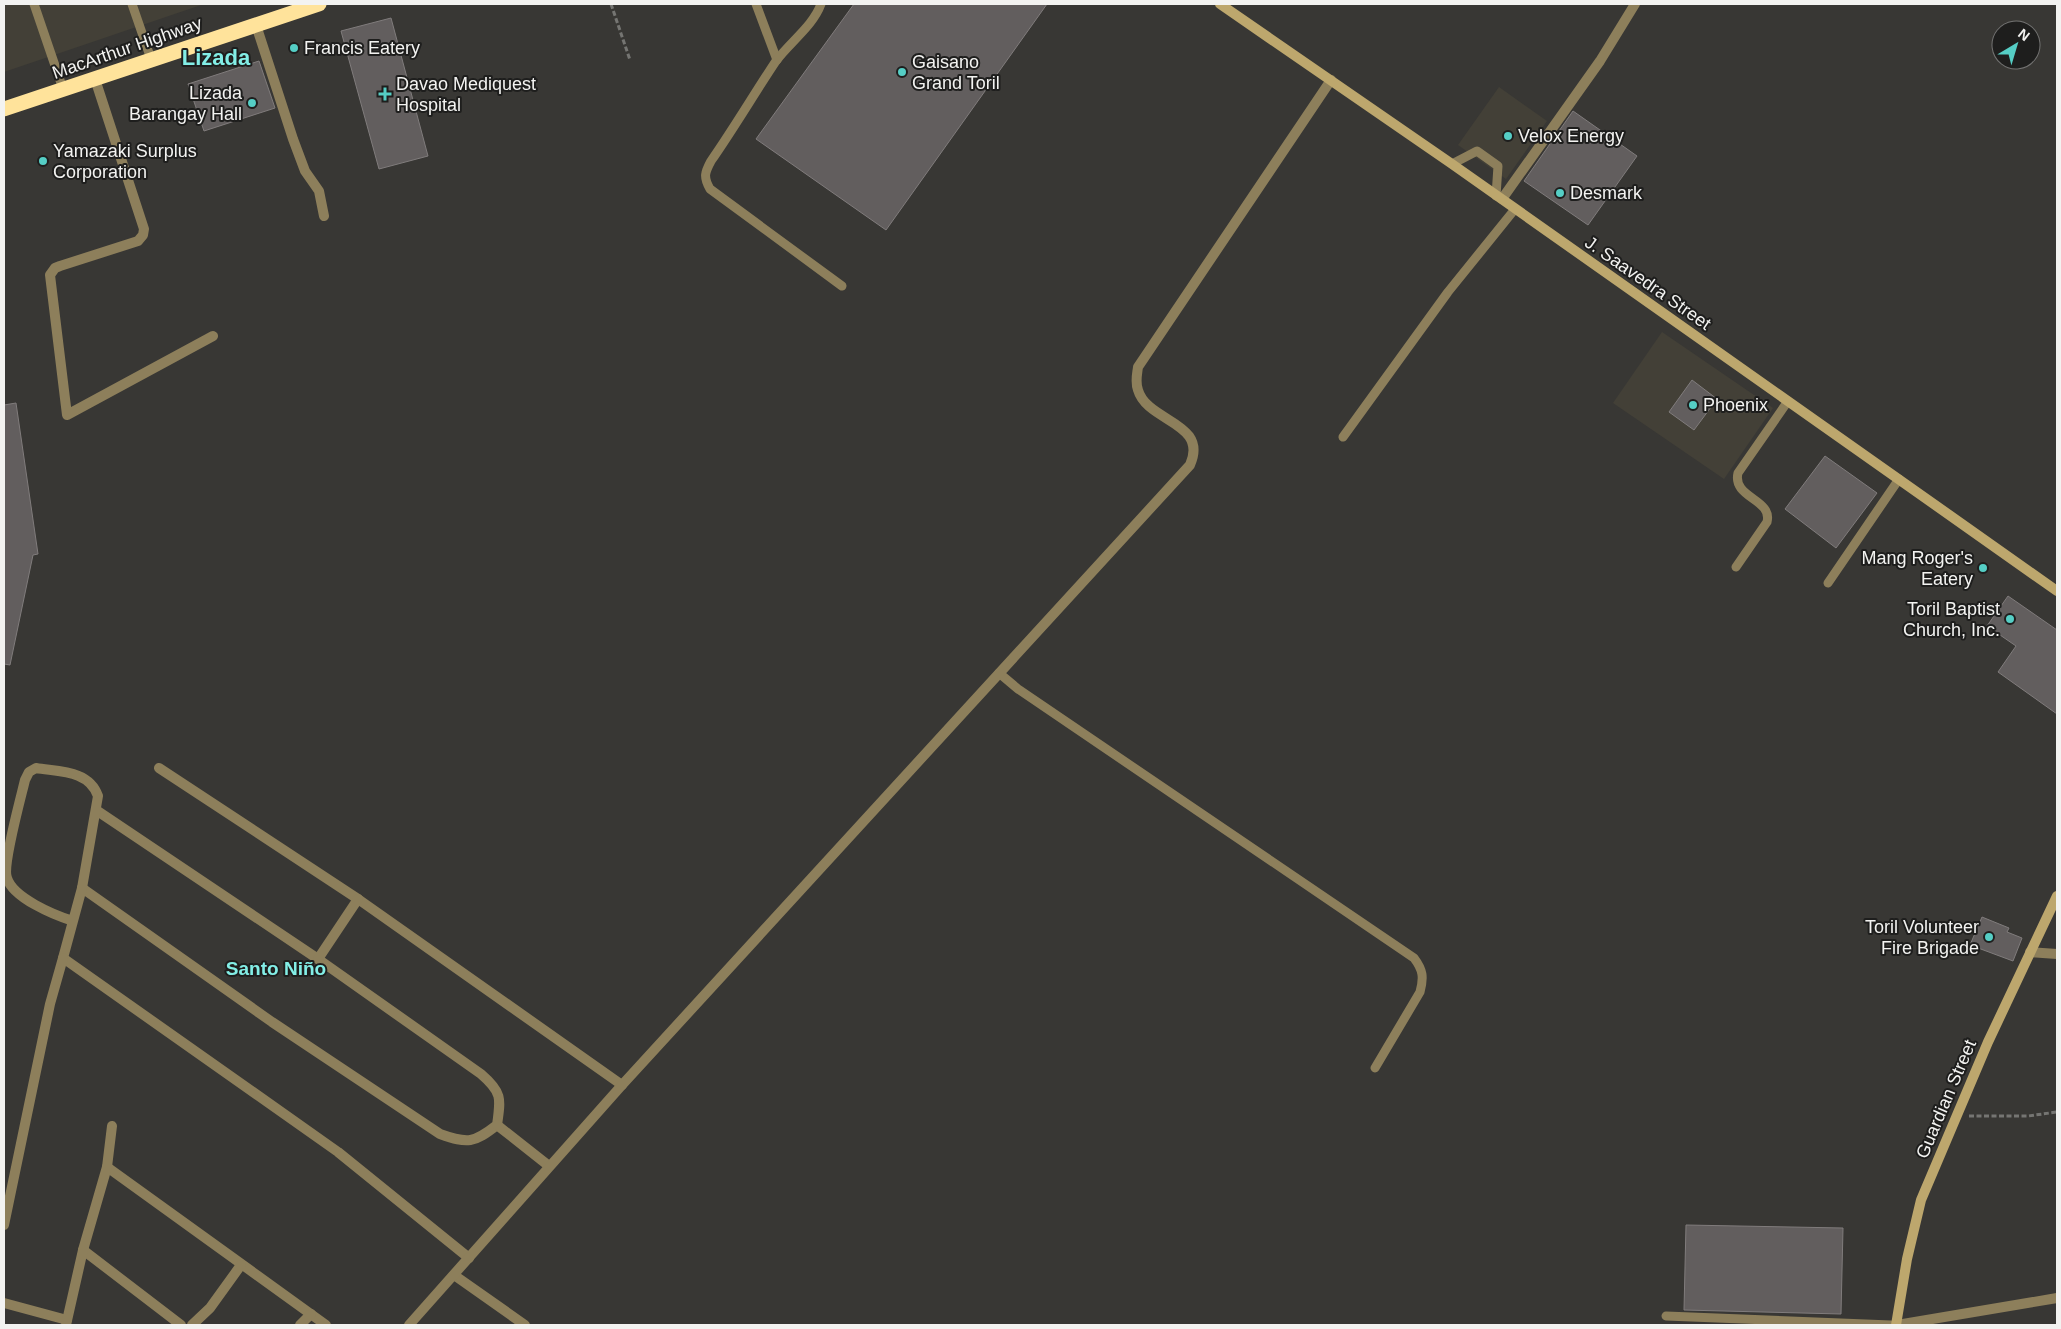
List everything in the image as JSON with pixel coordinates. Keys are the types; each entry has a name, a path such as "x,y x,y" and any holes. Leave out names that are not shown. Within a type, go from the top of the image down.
{"highway":[{"name":"MacArthur Highway","path":"4,109 319,4"}],"main road":[{"name":"J. Saavedra Street","path":"1220,4 1452,164 2057,591"},
{"name":"Guardian Street","path":"1897,1325 1907,1259 1921,1200 1988,1042 2057,896"}],"street":[{"path":"1499,198 1600,61 1634,4"},
{"path":"256,25 305,171 319,191 324,216"},
{"path":"95,78 144,229 143,235 138,241 60,266 55,268 50,275 67,415 213,336"},
{"path":"409,1325 622,1084 1190,465 1195,455 1194,445 1188,434 1147,404 1138,392 1136,379 1138,367 1331,80"},
{"path":"4,1224 50,1004 64,958 82,888 98,796 92,783 83,776 36,768 31,770 25,780 7,854 6,878 13,888 28,900 52,914 73,922"},
{"path":"159,768 358,899 622,1084"},
{"path":"82,888 272,1022 440,1134 461,1142 482,1137 497,1125 500,1103 495,1086 318,959 96,810"},
{"path":"318,959 358,899"},
{"path":"2030,952 2057,954"},
{"path":"64,958 338,1152 468,1258"},
{"path":"497,1125 549,1166"},
{"path":"4,1303 66,1323 83,1250 107,1167 112,1126"},
{"path":"107,1167 326,1325"},
{"path":"83,1250 181,1325"},
{"path":"192,1325 210,1308 241,1265"},
{"path":"454,1275 525,1325"},
{"path":"1897,1325 2057,1298"},
{"path":"300,1325 311,1314"}],"lane":[{"path":"34,4 63,89"},
{"path":"132,4 151,59"},
{"path":"756,4 777,60"},
{"path":"821,4 819,10 777,60 711,161 704,180 710,189 842,286"},
{"path":"1452,164 1477,151 1498,166 1499,198"},
{"path":"1343,437 1448,292 1516,209"},
{"path":"1736,567 1767,522 1769,516 1767,510 1744,492 1736,479 1788,401"},
{"path":"1828,583 1899,479"},
{"path":"998,673 1027,695 1414,958 1423,969 1423,981 1420,992 1375,1068"},
{"path":"1666,1316 1891,1325"}],"path":[{"path":"611,4 630,60"},
{"path":"1956,1116 2028,1116 2057,1112"}],"shaded area":[{"path":"4,4 204,4 4,72"},
{"path":"1499,87 1547,121 1506,179 1458,145"},
{"path":"1662,332 1773,408 1724,479 1613,403"}],"building":[{"name":"Gaisano Grand Toril","path":"854,4 1047,4 886,230 756,139"},
{"name":"Davao Mediquest Hospital","path":"391,18 428,156 379,169 341,31"},
{"path":"259,61 275,108 204,131 188,84"},
{"path":"1573,111 1637,156 1588,225 1524,181"},
{"name":"Phoenix","path":"1692,380 1717,399 1694,430 1669,412"},
{"path":"16,403 38,554 33,555 10,665 4,664 4,405"},
{"path":"1825,456 1877,493 1836,548 1785,509"},
{"path":"2008,596 2057,630 2057,714 1998,672 2016,646 1987,626"},
{"name":"Toril Volunteer Fire Brigade","path":"1982,917 2009,928 2007,932 2022,938 2013,961 1970,945"},
{"path":"1686,1225 1843,1228 1841,1314 1684,1310"}],"place":[{"name":"Francis Eatery","path":"294,48"},
{"name":"Gaisano Grand Toril","path":"902,72"},
{"name":"Davao Mediquest Hospital","path":"385,94"},
{"name":"Lizada Barangay Hall","path":"252,103"},
{"name":"Velox Energy","path":"1508,136"},
{"name":"Yamazaki Surplus Corporation","path":"43,161"},
{"name":"Desmark","path":"1560,193"},
{"name":"Phoenix","path":"1693,405"},
{"name":"Mang Roger's Eatery","path":"1983,568"},
{"name":"Toril Baptist Church, Inc.","path":"2010,619"},
{"name":"Toril Volunteer Fire Brigade","path":"1989,937"}],"district":[{"name":"Lizada","path":"216,57"},
{"name":"Santo Niño","path":"276,968"}]}
